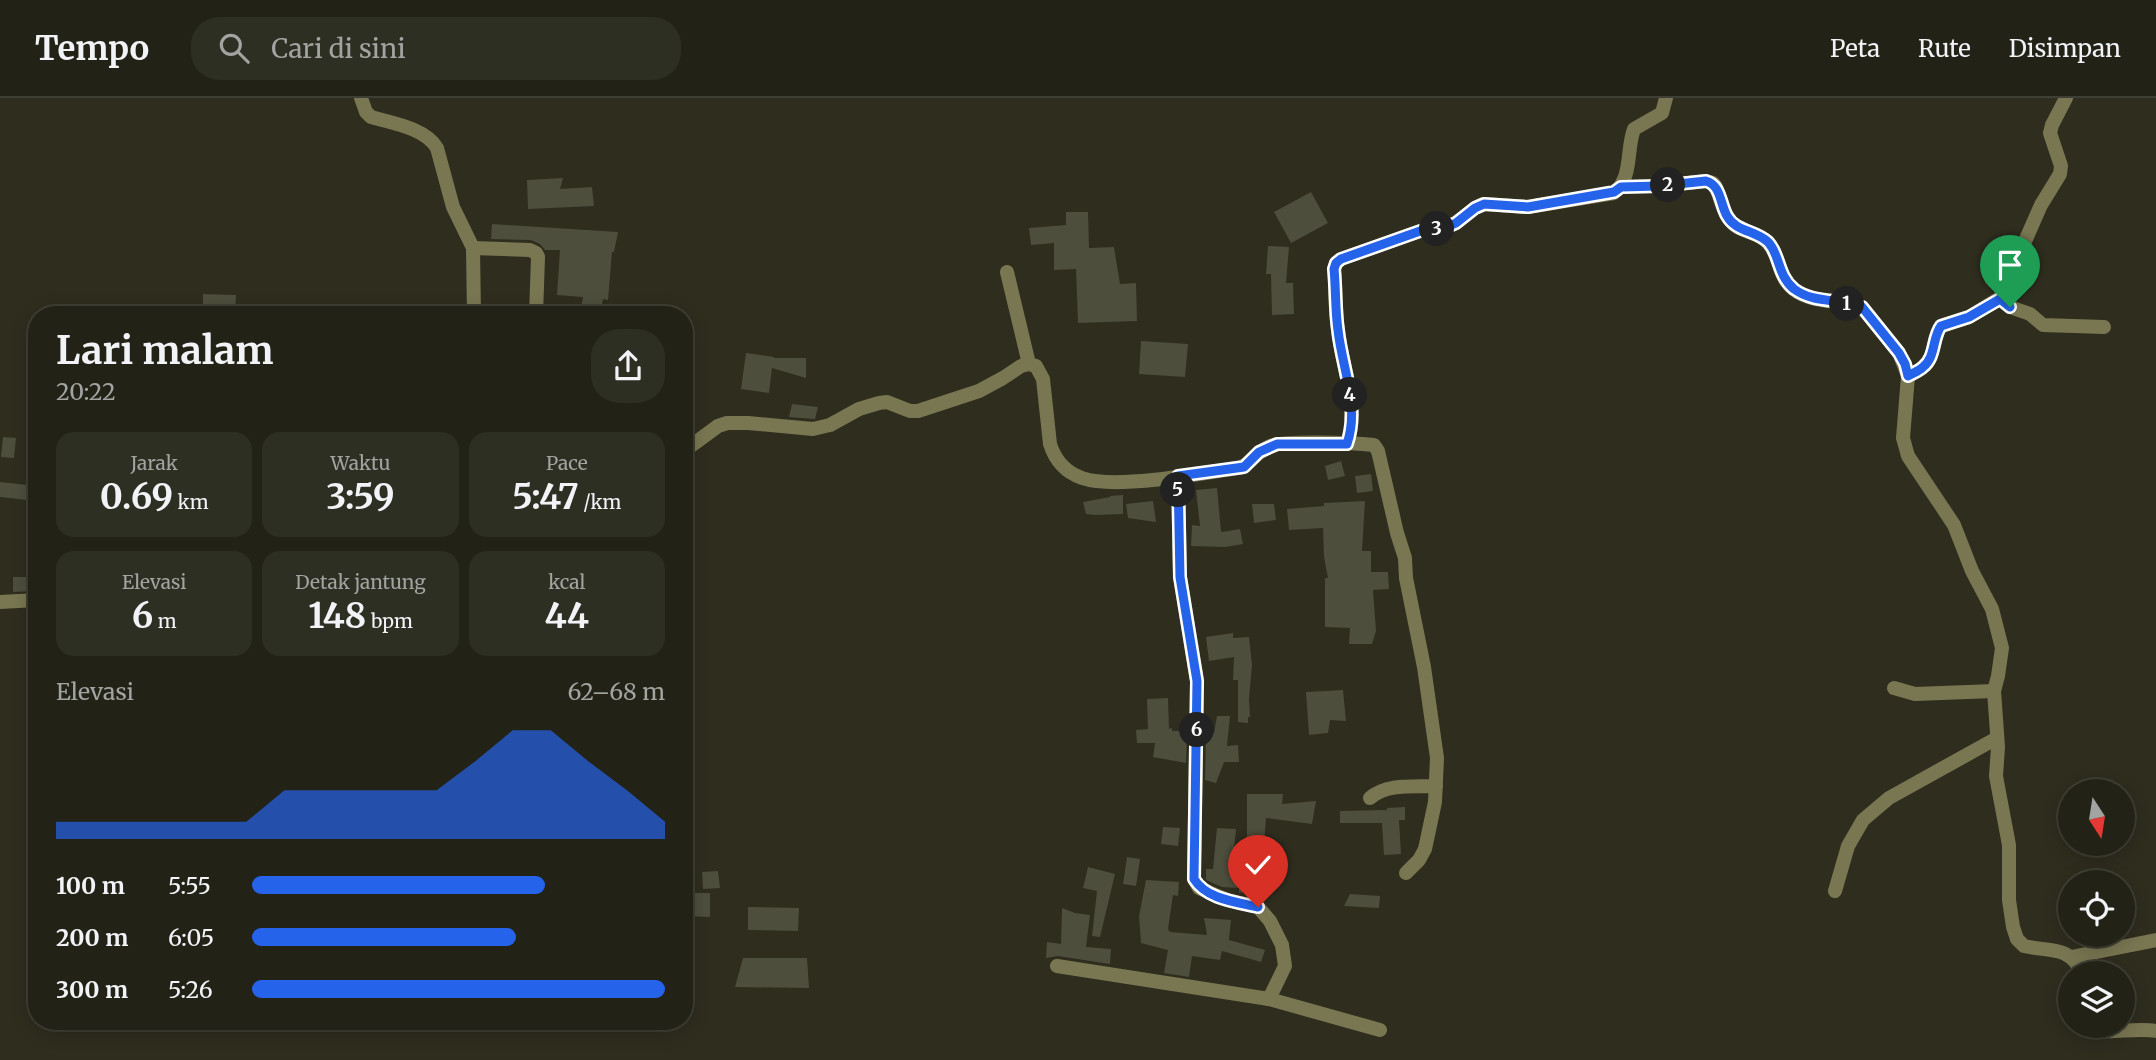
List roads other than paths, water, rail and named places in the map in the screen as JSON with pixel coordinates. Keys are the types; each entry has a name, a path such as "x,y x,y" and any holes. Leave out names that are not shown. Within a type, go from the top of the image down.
{"street":[{"path":"361,98 371,117 414,130 433,141 453,207 473,248 474,306"},
{"path":"1347,444 1352,430 1353,412 1338,328 1334,269 1336,263 1423,230 1447,227 1484,204 1528,207 1614,192 1621,187 1625,178 1630,137 1634,129 1662,113 1666,98"},
{"path":"1908,376 1928,362 1935,336 1941,326 1969,317 2000,299 2041,205 2060,174 2061,166 2050,134 2066,98"},
{"path":"1621,187 1706,181 1713,183 1728,218 1738,228 1755,234 1771,245 1786,281 1793,288 1803,295 1819,300 1862,307 1899,353 1908,376 1903,438 1908,456 1954,524 1972,571 1992,608 2002,648 1994,691 1996,776 2009,845 2009,900 2015,934 2024,946 2061,951 2075,961"},
{"path":"473,248 530,250 536,253 536,306"},
{"path":"1007,272 1029,364"},
{"path":"2000,299 2010,307 2030,314 2043,325 2104,327"},
{"path":"693,444 718,426 727,423 748,422 813,429 830,425 859,409 879,403 887,402 910,411 932,407 979,391 1029,364 1036,366 1042,379 1053,453 1062,466 1084,479 1136,481 1244,467 1259,452 1277,444 1374,445 1378,451 1405,558 1405,578 1424,667 1437,758 1436,802 1425,849 1419,860 1406,873"},
{"path":"1178,476 1180,577 1197,681 1194,879 1199,888 1227,900 1258,907 1270,921 1282,945 1285,966 1269,999"},
{"path":"0,602 28,600"},
{"path":"1894,688 1915,694 1994,691"},
{"path":"1835,891 1848,846 1863,820 1889,797 1997,738"},
{"path":"1370,798 1382,790 1436,786"},
{"path":"2071,957 2156,940"},
{"path":"1057,966 1269,999 1380,1030"},
{"path":"2135,1030 2156,1031"}]}
